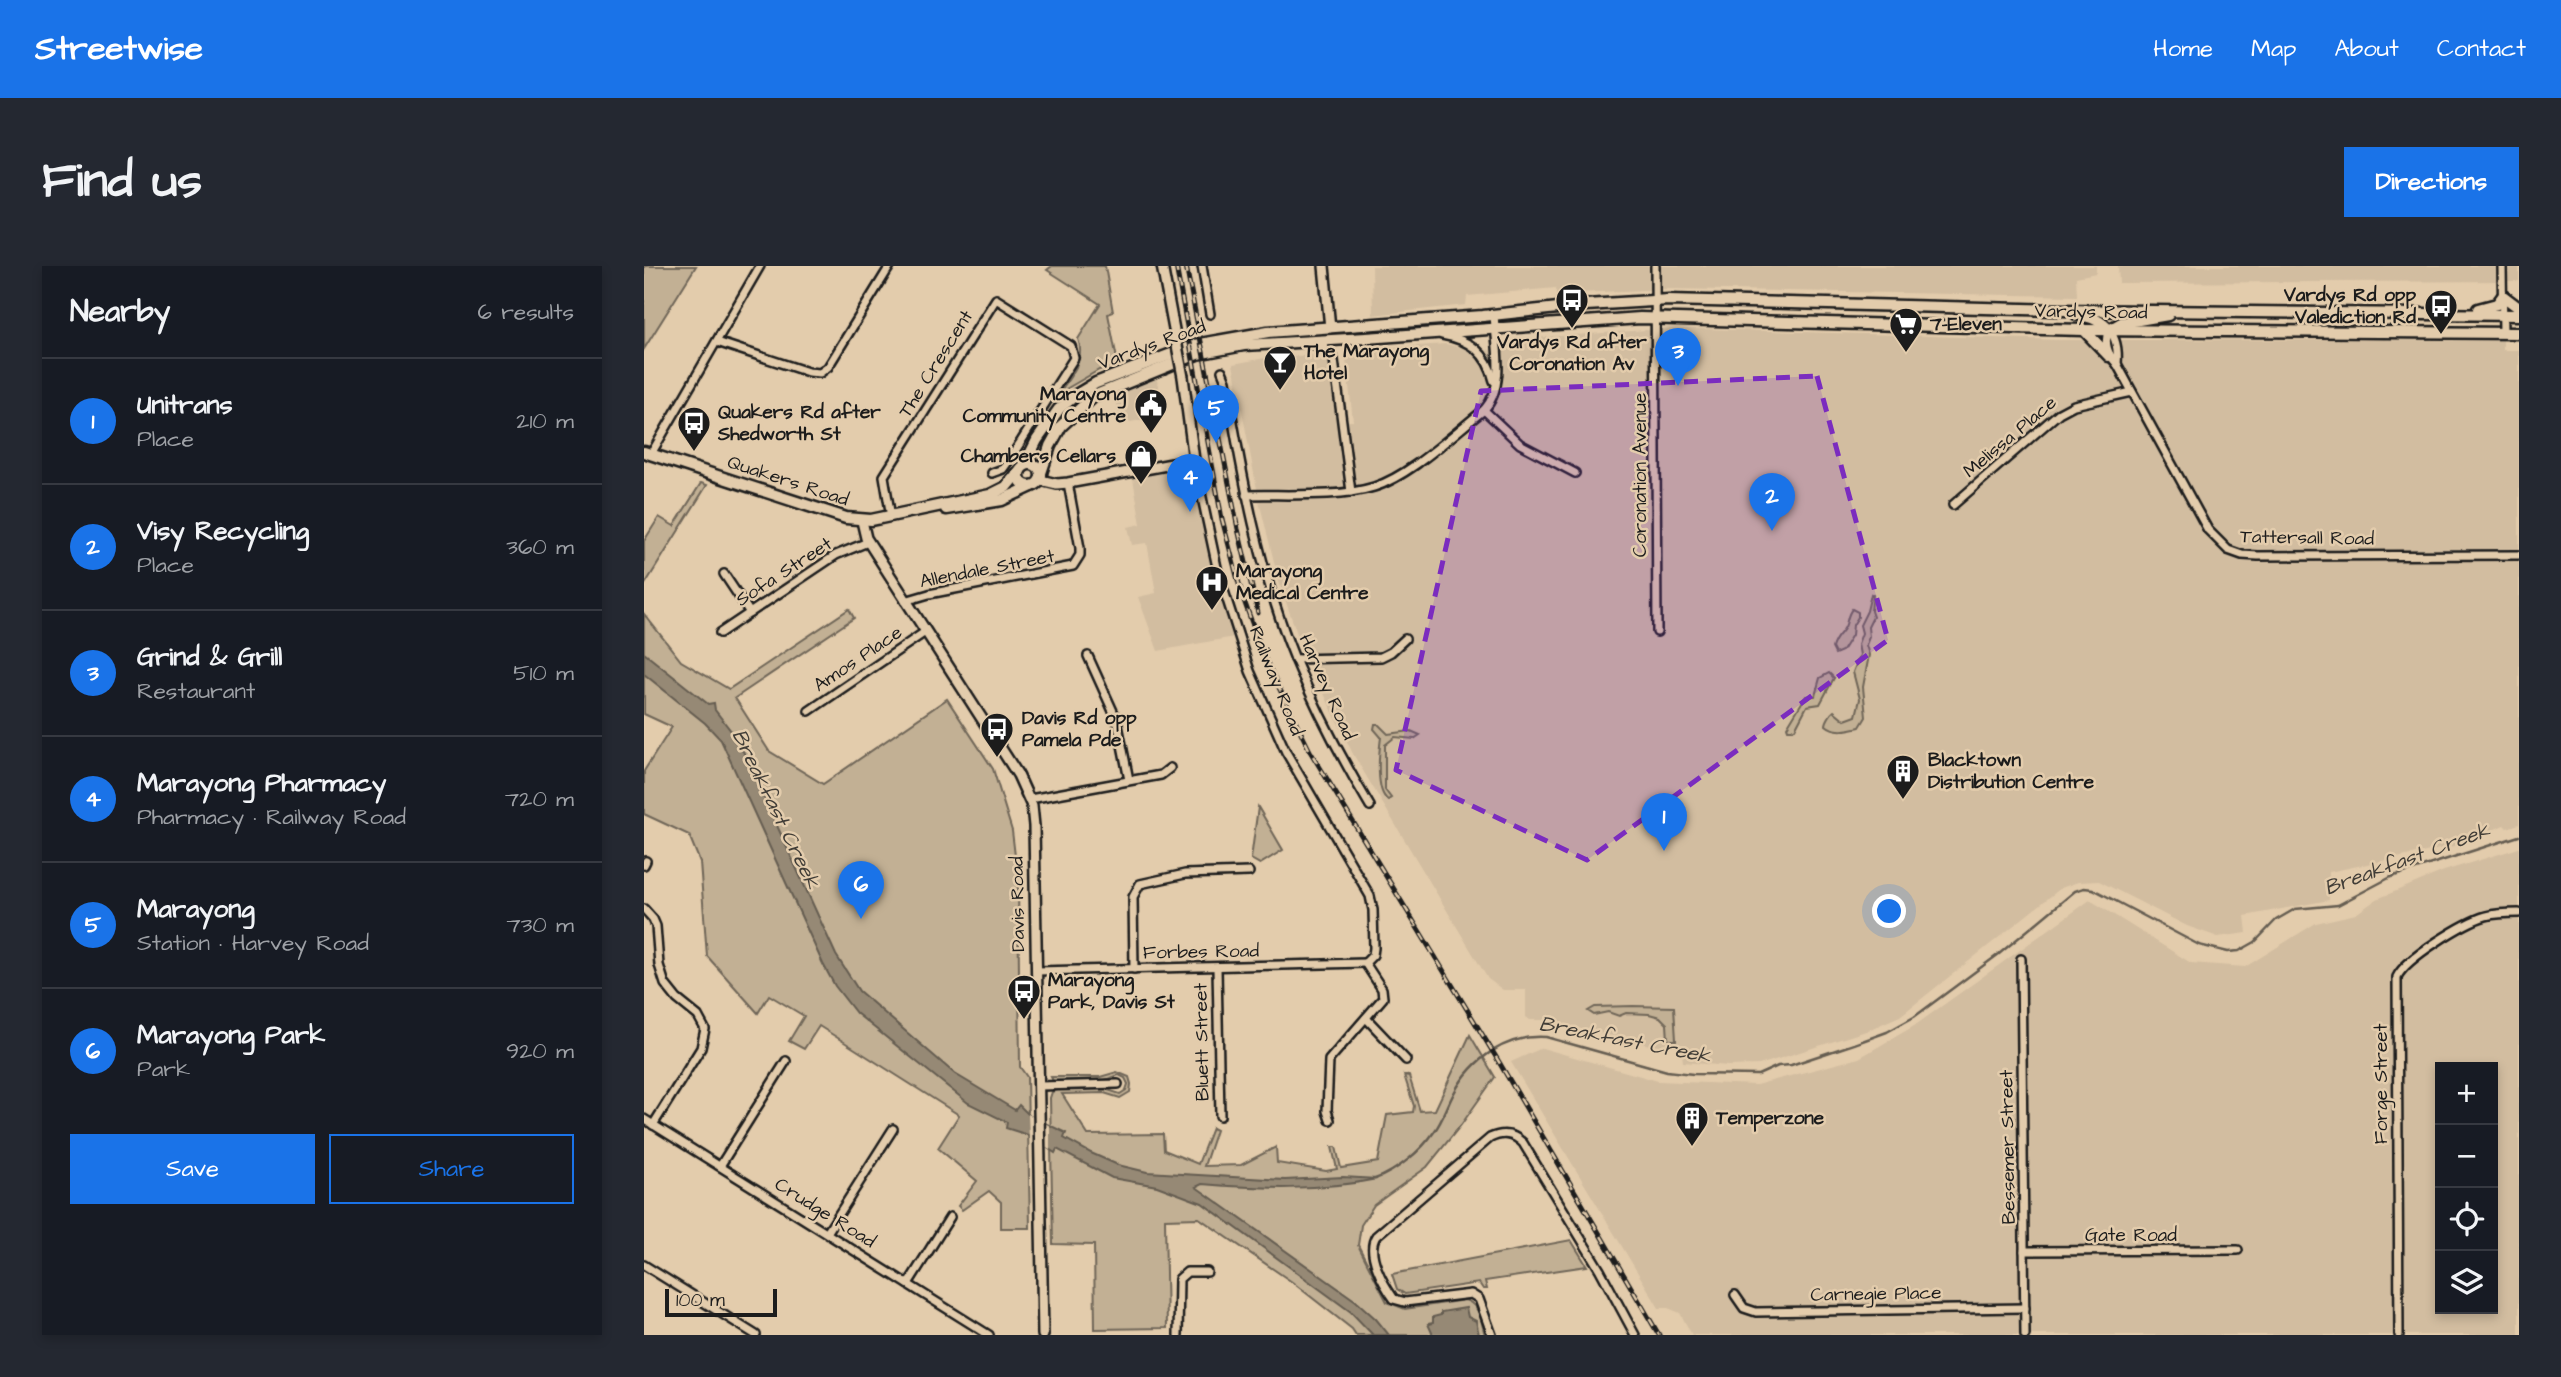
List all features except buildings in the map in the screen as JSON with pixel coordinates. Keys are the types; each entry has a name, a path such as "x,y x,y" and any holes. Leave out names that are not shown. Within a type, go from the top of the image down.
{"main road":[{"name":"Vardys Road","path":"2422,314 2489,308 2497,304 2502,296"},
{"path":"2502,296 2519,308"},
{"name":"Vardys Road","path":"1022,467 1059,409 1096,383 1180,349 1208,341 1268,332 1655,300 2057,310 2519,315"},
{"path":"2057,310 2095,319 2109,330 2121,323 2201,311"},
{"name":"Vardys Road","path":"1038,479 1050,446 1062,426 1094,396 1197,354 1244,345 1655,318 2084,330 2519,333"},
{"name":"Vardys Road","path":"1330,328 1338,335 1366,338"},
{"name":"Vardys Road","path":"1298,341 1322,335 1330,328"},
{"path":"2084,330 2113,360"},
{"name":"Quakers Road","path":"647,453 862,521 992,502 1019,493 1038,479"},
{"path":"1035,465 1038,479 1022,482 1019,476 1022,467 1035,465"},
{"name":"Quakers Road","path":"925,511 999,491 1022,467"}],"street":[{"path":"647,453 717,342 760,266"},
{"path":"717,342 808,372 820,373 828,366 890,266"},
{"name":"Railway Road","path":"1162,266 1183,377 1194,460 1216,563 1250,671 1286,752 1372,902 1374,948 1373,955 1365,963"},
{"path":"1202,266 1210,314"},
{"path":"1324,266 1330,328"},
{"name":"Coronation Avenue","path":"1654,266 1657,632"},
{"path":"2502,266 2503,333"},
{"name":"The Crescent","path":"891,517 884,476 996,299 1071,346 1074,358 1008,463 1003,469 992,473"},
{"path":"1246,495 1352,492 1374,487 1397,477 1484,410 1492,399 1496,388 1494,315"},
{"name":"Tattersall Road","path":"2109,330 2114,335 2118,355 2113,360 2208,530 2228,551 2258,556 2519,555"},
{"path":"1425,334 1453,337 1471,344 1487,361 1496,388"},
{"path":"1298,341 1321,346 1328,350 1334,360 1352,492"},
{"name":"Harvey Road","path":"1222,371 1246,495 1261,553 1295,659 1337,749 1370,806"},
{"name":"Melissa Place","path":"1953,505 2059,413 2074,405 2132,392"},
{"path":"1484,410 1520,444 1575,473"},
{"path":"1038,479 1068,484 1194,460"},
{"name":"Allendale Street","path":"905,601 1073,566 1080,555 1080,548 1068,484"},
{"name":"Davis Road","path":"862,521 868,542 1018,775 1030,799 1034,826 1043,1335"},
{"name":"Sofa Street","path":"720,633 836,555 868,542"},
{"path":"723,575 750,613"},
{"name":"Amos Place","path":"809,711 925,632"},
{"path":"1295,659 1381,657 1405,639"},
{"path":"1088,656 1117,720 1129,780"},
{"path":"1030,799 1161,775 1170,768"},
{"path":"1134,969 1133,897 1140,884 1185,874 1249,872"},
{"path":"644,909 656,926 659,965 665,984 677,999 698,1016 705,1029 702,1048 653,1125"},
{"name":"Forge Street","path":"2399,1335 2397,977 2402,967 2411,959 2471,921 2493,914 2519,913"},
{"name":"Bessemer Street","path":"2021,959 2025,1335"},
{"path":"1330,1121 1327,1111 1329,1060 1384,998 1382,989 1365,963"},
{"name":"Forbes Road","path":"1037,971 1365,963"},
{"name":"Bluett Street","path":"1217,968 1220,1116"},
{"path":"1366,1018 1406,1060"},
{"path":"720,1166 786,1061"},
{"path":"1039,1086 1118,1084"},
{"name":"Crudge Road","path":"644,1119 989,1335"},
{"path":"827,1233 893,1129"},
{"path":"1492,1335 1479,1300 1471,1294 1405,1302 1394,1299 1372,1247 1376,1237 1490,1138 1504,1133 1517,1137 1523,1143 1606,1280 1635,1335"},
{"path":"908,1284 950,1217"},
{"name":"Gate Road","path":"2024,1251 2238,1250"},
{"path":"644,1265 756,1335"},
{"path":"1178,1335 1179,1279 1187,1272 1207,1272"},
{"name":"Carnegie Place","path":"1735,1295 1744,1308 1756,1312 2025,1308"}],"highlighted area":[{"path":"1817,376 1888,640 1587,860 1396,770 1481,391"}],"shaded area":[{"path":"644,266 696,266 644,349"},
{"path":"1052,266 1105,266 1113,312 1108,314 1118,364 1099,370 1059,393 1078,361 1078,339 1100,304 1047,270"},
{"path":"1372,266 2096,266 2096,273 2076,277 2077,296 1666,289 1556,294 1556,288 1467,296 1466,305 1373,315"},
{"path":"2118,266 2519,266 2519,281 2119,283"},
{"path":"1675,328 2061,340 2503,340 2503,350 2519,350 2519,824 2507,828 2504,825 2459,845 2329,872 2329,900 2245,916 2247,933 2218,937 2187,926 2099,881 2078,882 2061,888 1900,1016 1866,1031 1759,1065 1728,1066 1683,1062 1681,1046 1654,1046 1543,1020 1530,1020 1526,1017 1526,990 1503,990 1488,979 1353,754 1302,648 1279,582 1260,505 1233,364 1265,358 1327,354 1336,421 1353,421 1345,351 1446,344 1467,349 1507,351 1509,344 1517,339"},
{"path":"1156,375 1162,405 1156,407 1157,417 1120,424 1115,391"},
{"path":"1183,468 1193,476 1217,583 1234,637 1158,651 1138,597 1156,593 1147,543 1132,545 1128,527 1141,524 1133,479"},
{"path":"701,483 707,485 644,586 644,541 659,517 674,526"},
{"path":"1871,594 1873,617 1868,627 1866,645 1869,655 1863,687 1866,717 1860,727 1833,729 1826,725 1834,711 1845,720 1856,716 1860,699 1853,672 1860,655 1860,625"},
{"path":"849,609 854,618 735,698 769,751 823,784 947,699 993,769 1012,831 1018,881 1020,1067 1027,1077 1030,1228 1001,1228 1001,1202 989,1191 962,1210 958,1206 977,1181 938,1148 959,1115 819,1026 804,1049 789,1041 804,1016 769,995 758,1013 707,956 700,862 689,835 644,814 644,771 672,727 644,714 644,614 681,661 729,689"},
{"path":"1852,609 1858,612 1858,617 1853,625 1852,635 1842,651 1835,654 1832,648"},
{"path":"644,653 708,704 714,703 715,710 738,740 836,955 859,991 955,1074 1015,1110 1019,1105 1030,1116 1066,1133 1064,1138 1118,1165 1147,1172 1285,1180 1343,1177 1377,1179 1312,1187 1268,1188 1202,1184 1196,1187 1356,1301 1389,1335 1373,1335 1351,1312 1202,1203 1157,1186 1112,1178 1057,1149 1055,1153 1028,1135 1006,1128 1007,1122 968,1103 856,1013 835,986 823,964 721,740 705,723 644,674"},
{"path":"1829,673 1834,678 1820,704 1807,706 1795,729 1788,730 1787,727 1806,696 1815,696 1820,678"},
{"path":"1375,724 1388,734 1411,731 1420,735 1414,739 1395,737 1385,745 1385,790 1391,798 1388,800 1381,789 1381,737 1374,729"},
{"path":"1258,807 1283,850 1260,864 1251,859"},
{"path":"2519,848 2519,1335 1692,1335 1680,1313 1659,1308 1511,1062 1542,1048 1658,1081 1756,1085 1859,1058 1914,1026 2090,900 2191,963 2245,967 2316,923 2356,914 2377,899 2444,871"},
{"path":"1595,1007 1674,1007 1676,1040 1668,1040 1667,1024 1660,1017 1626,1013 1619,1016 1608,1012 1594,1015 1588,1011"},
{"path":"1470,1035 1495,1077 1427,1167 1374,1205 1361,1225 1358,1245 1387,1302 1405,1309 1465,1300 1477,1309 1485,1335 1356,1335 1292,1282 1199,1218 1165,1219 1167,1328 1095,1329 1094,1245 1053,1244 1050,1098 1052,1092 1057,1090 1105,1089 1120,1094 1126,1090 1128,1084 1125,1078 1119,1075 1105,1080 1053,1081 1051,1077 1100,1077 1117,1072 1129,1077 1130,1092 1120,1098 1104,1093 1062,1094 1088,1135 1163,1134 1164,1150 1198,1164 1212,1128 1216,1130 1204,1166 1241,1165 1276,1147 1277,1163 1326,1171 1337,1169 1332,1147 1336,1147 1341,1168 1378,1162 1387,1115 1413,1112 1414,1106 1404,1075 1409,1076 1420,1111 1435,1110"},
{"path":"1571,1240 1587,1266 1485,1281 1487,1289 1483,1289 1479,1283 1405,1294 1397,1289 1392,1274"},
{"path":"1466,1308 1468,1317 1476,1321 1479,1335 1433,1335 1428,1324 1433,1323 1433,1317 1441,1315 1441,1312"}],"pier":[{"path":"1028,1114 1050,1126 1050,1150 1029,1138"}],"waterway":[{"name":"Breakfast Creek","path":"1375,1179 1400,1166 1429,1139 1470,1069 1504,1044 1532,1037 1546,1037 1667,1071 1758,1075 1778,1066 1791,1065 1887,1032 1914,1017 1999,954 2075,891 2084,888 2093,889 2199,945 2228,952 2239,951 2255,942 2276,920 2295,909 2338,905 2391,877 2519,836"}],"railway":[{"path":"1176,266 1222,519 1242,595 1265,659 1310,751 1499,1062 1659,1335"},
{"path":"1186,266 1238,529 1258,613"}],"place":[{"name":"Vardys Rd after Coronation Av","path":"1572,330"},
{"name":"Vardys Rd opp Valediction Rd","path":"2441,336"},
{"name":"7-Eleven","path":"1906,354"},
{"name":"Grind & Grill","path":"1678,386"},
{"name":"The Marayong Hotel","path":"1280,392"},
{"name":"Marayong Community Centre","path":"1151,435"},
{"name":"Marayong","path":"1216,443"},
{"name":"Quakers Rd after Shedworth St","path":"694,453"},
{"name":"Chambers Cellars","path":"1141,486"},
{"name":"Marayong Pharmacy","path":"1190,512"},
{"name":"Visy Recycling","path":"1772,531"},
{"name":"Marayong Medical Centre","path":"1212,612"},
{"name":"Davis Rd opp Pamela Pde","path":"997,759"},
{"name":"Blacktown Distribution Centre","path":"1903,801"},
{"name":"Unitrans","path":"1664,851"},
{"name":"Marayong Park","path":"861,919"},
{"name":"Marayong Park, Davis St","path":"1024,1021"},
{"name":"Temperzone","path":"1692,1148"}]}
